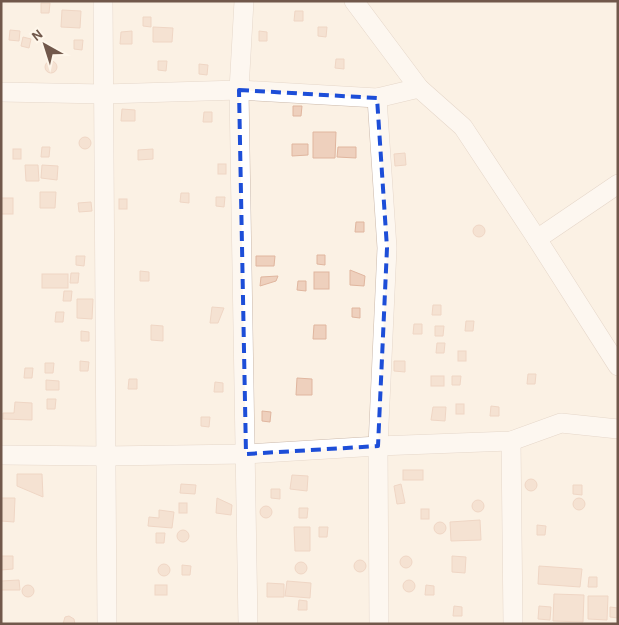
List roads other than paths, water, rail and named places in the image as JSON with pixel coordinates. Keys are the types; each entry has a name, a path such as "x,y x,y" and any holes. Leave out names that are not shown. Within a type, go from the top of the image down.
{"street":[{"path":"103,1 107,624"},
{"path":"244,1 239,90 248,624"},
{"path":"354,1 419,88 439,107 464,126 618,366"},
{"path":"1,92 104,94 239,90 377,98 419,88"},
{"path":"377,98 387,248 378,446 380,624"},
{"path":"537,239 618,184"},
{"path":"1,455 246,454 378,446 511,441 560,422 618,429"},
{"path":"511,441 513,624"}]}
